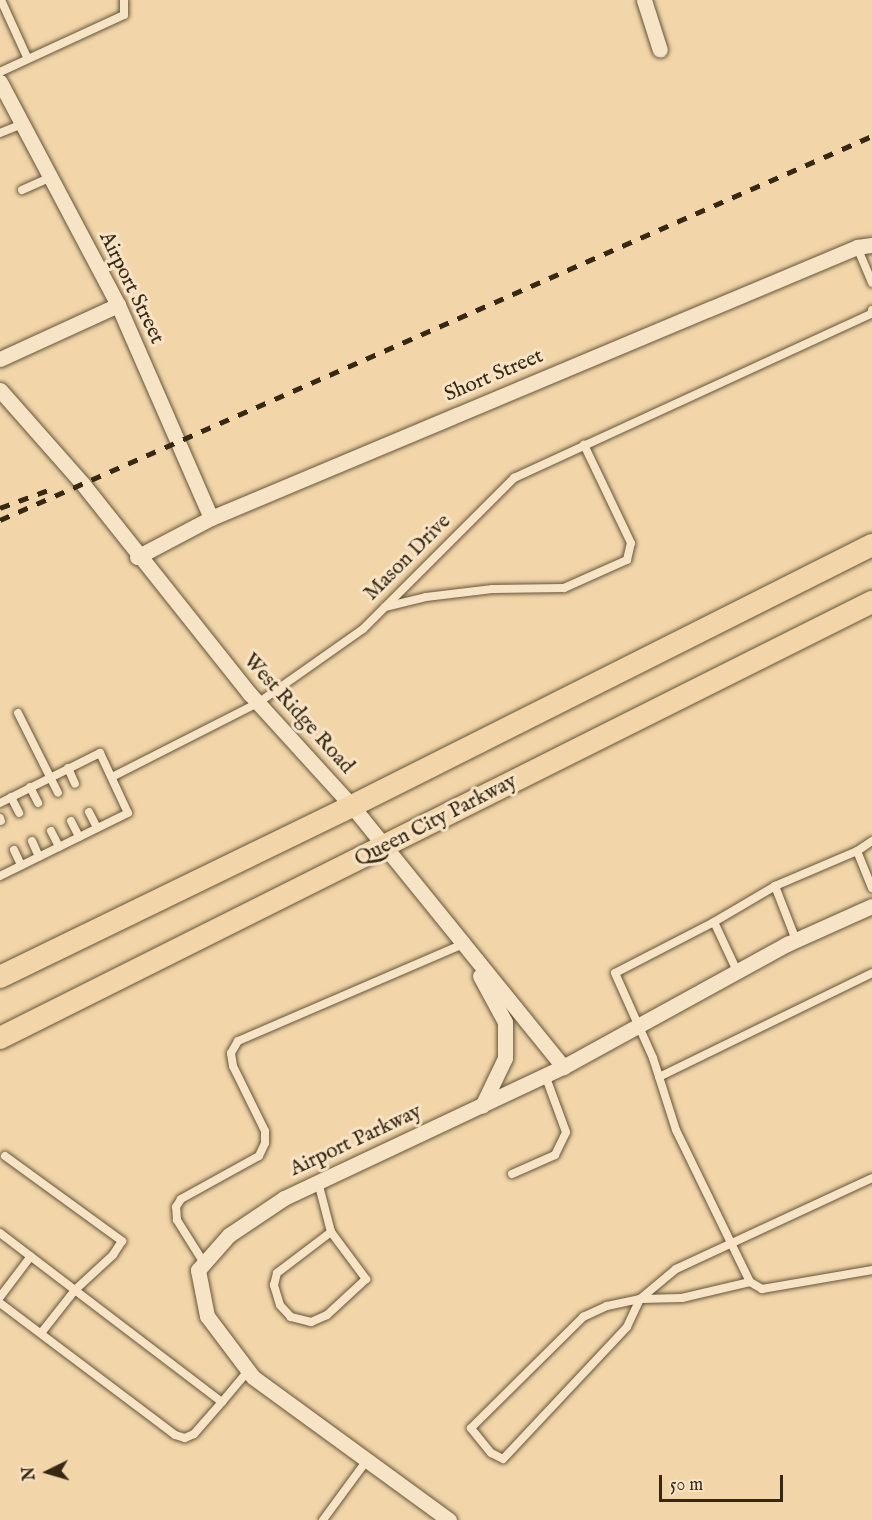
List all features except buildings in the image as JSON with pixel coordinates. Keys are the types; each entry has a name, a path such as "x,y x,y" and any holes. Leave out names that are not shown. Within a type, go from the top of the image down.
{"main road":[{"path":"0,977 352,806 872,545"},
{"name":"Queen City Parkway","path":"0,1038 385,848 872,602"}],"street":[{"path":"644,0 660,50"},
{"name":"Airport Street","path":"0,82 118,305 211,518"},
{"name":"Short Street","path":"137,557 211,518 865,246"},
{"path":"0,359 118,305"},
{"name":"West Ridge Road","path":"0,390 82,483 137,557 258,703 352,806 563,1067"},
{"name":"Airport Parkway","path":"204,1263 229,1235 284,1198 563,1067 796,940 872,906"},
{"path":"463,944 505,1022 505,1058 482,1106"},
{"path":"204,1263 198,1270 207,1316 248,1371 449,1520"}],"lane":[{"path":"2,0 27,57"},
{"path":"0,72 27,57 124,15 124,0"},
{"path":"0,134 22,124"},
{"path":"22,190 51,177"},
{"path":"865,246 872,283"},
{"name":"Mason Drive","path":"112,777 258,703 363,628 514,478 871,314 872,310"},
{"path":"384,607 426,597 493,589 564,588 627,560 631,543 584,445"},
{"path":"18,713 58,793"},
{"path":"0,802 100,753 128,813 1,874"},
{"path":"68,768 75,784"},
{"path":"30,788 38,803"},
{"path":"11,797 19,813"},
{"path":"89,812 97,828"},
{"path":"71,821 79,837"},
{"path":"51,831 59,847"},
{"path":"32,841 39,857"},
{"path":"872,841 857,851 775,886 714,922 615,973 659,1077 676,1130 750,1282 762,1288 872,1270"},
{"path":"14,850 21,866"},
{"path":"857,851 872,888"},
{"path":"775,886 796,940"},
{"path":"714,922 737,971"},
{"path":"204,1263 177,1220 176,1207 181,1199 259,1156 266,1143 265,1131 233,1066 231,1053 238,1041 463,944"},
{"path":"659,1077 872,973"},
{"path":"512,1174 555,1155 566,1132 545,1075"},
{"path":"5,1156 122,1241 113,1255 75,1290 41,1333"},
{"path":"750,1282 682,1298 640,1299 607,1306 583,1317 471,1428 491,1453 503,1459 627,1327 640,1299 676,1269 733,1246 872,1178"},
{"path":"318,1182 331,1232 366,1279 364,1284 327,1315 311,1322 291,1317 280,1305 274,1284 276,1273 331,1232"},
{"path":"0,1233 222,1402"},
{"path":"0,1297 31,1256"},
{"path":"0,1303 175,1435 185,1438 194,1434 248,1371"},
{"path":"323,1520 367,1460"}],"railway":[{"path":"0,520 872,136"},
{"path":"0,508 51,489"}]}
